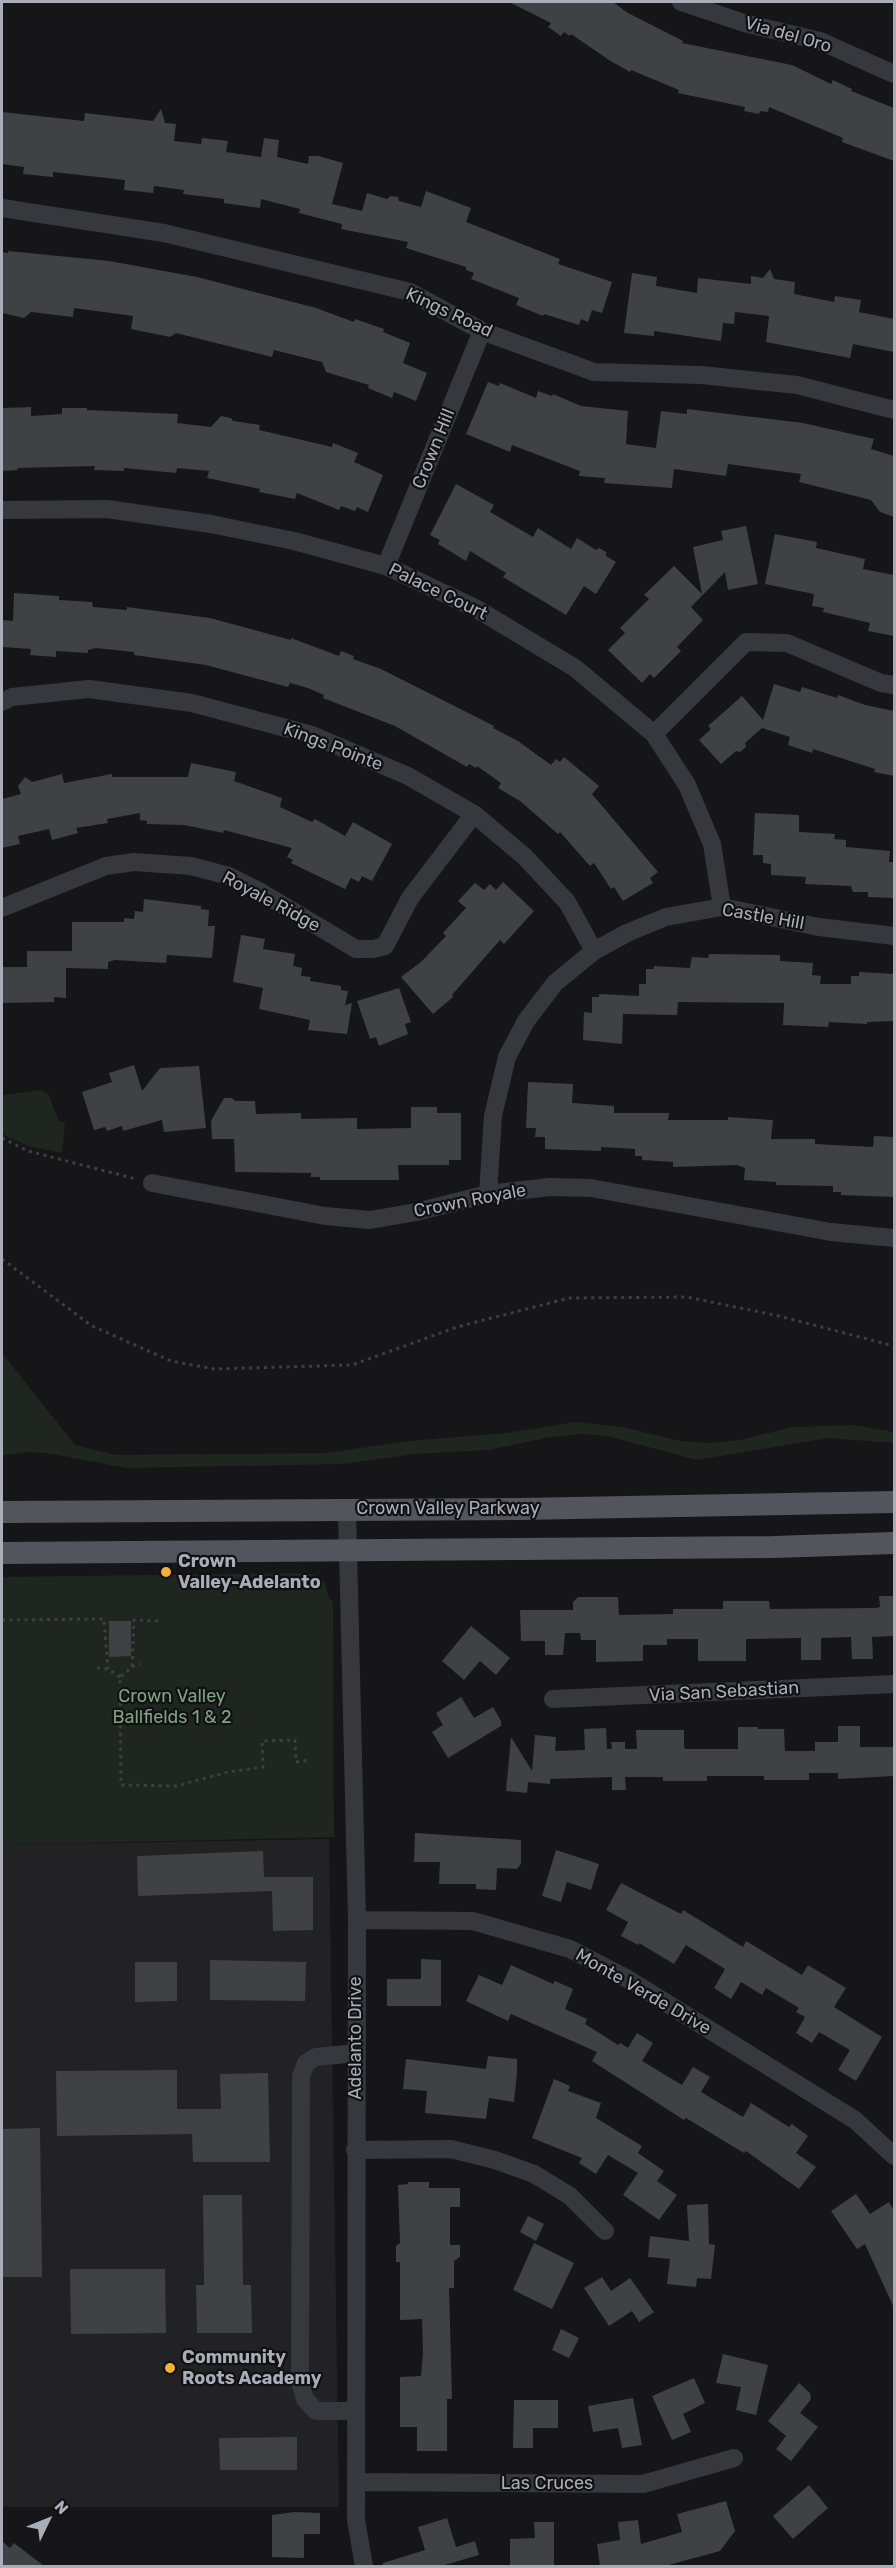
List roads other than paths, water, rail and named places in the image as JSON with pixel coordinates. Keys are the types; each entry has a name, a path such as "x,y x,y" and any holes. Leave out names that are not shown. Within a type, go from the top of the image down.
{"main road":[{"name":"Crown Valley Parkway","path":"2,1512 532,1509 894,1502"},
{"path":"2,1553 348,1552 894,1543"}],"street":[{"name":"Via del Oro","path":"681,2 744,24 820,41 894,74"},
{"name":"Kings Road","path":"2,208 164,233 410,292 482,331 594,372 701,375 797,385 894,411"},
{"name":"Crown Hill","path":"386,566 482,331"},
{"name":"Palace Court","path":"2,510 107,509 188,520 294,541 386,566 477,609 575,668 654,734 687,785 712,844 722,907"},
{"path":"654,734 746,642 787,644 881,683 894,685"},
{"name":"Kings Pointe","path":"2,702 12,697 89,689 192,703 312,735 408,776 474,814 525,857 567,902 594,951"},
{"name":"Royale Ridge","path":"2,908 105,866 134,862 191,866 229,876 259,891 356,949 373,949 385,946 410,898 474,814"},
{"name":"Castle Hill","path":"488,1194 493,1116 507,1057 526,1021 555,983 594,951 627,933 666,918 722,907 819,927 894,936"},
{"name":"Crown Royale","path":"152,1183 325,1216 370,1220 416,1212 488,1194 550,1186 591,1188 831,1232 894,1238"},
{"name":"Adelanto Drive","path":"347,1510 357,1920 356,2520 364,2566"},
{"name":"Via San Sebastian","path":"553,1699 894,1684"},
{"name":"Monte Verde Drive","path":"357,1920 473,1921 570,1949 626,1978 855,2120 894,2156"},
{"path":"356,2053 316,2057 306,2063 301,2076 300,2381 305,2399 316,2411 356,2411"},
{"path":"355,2150 451,2149 495,2160 534,2174 570,2196 605,2231"},
{"name":"Las Cruces","path":"356,2481 430,2484 643,2484 734,2458"}],"place":[{"name":"Crown Valley-Adelanto","path":"166,1572"},
{"name":"Community Roots Academy","path":"170,2368"}],"park label":[{"name":"Crown Valley Ballfields 1 & 2","path":"172,1707"}]}
